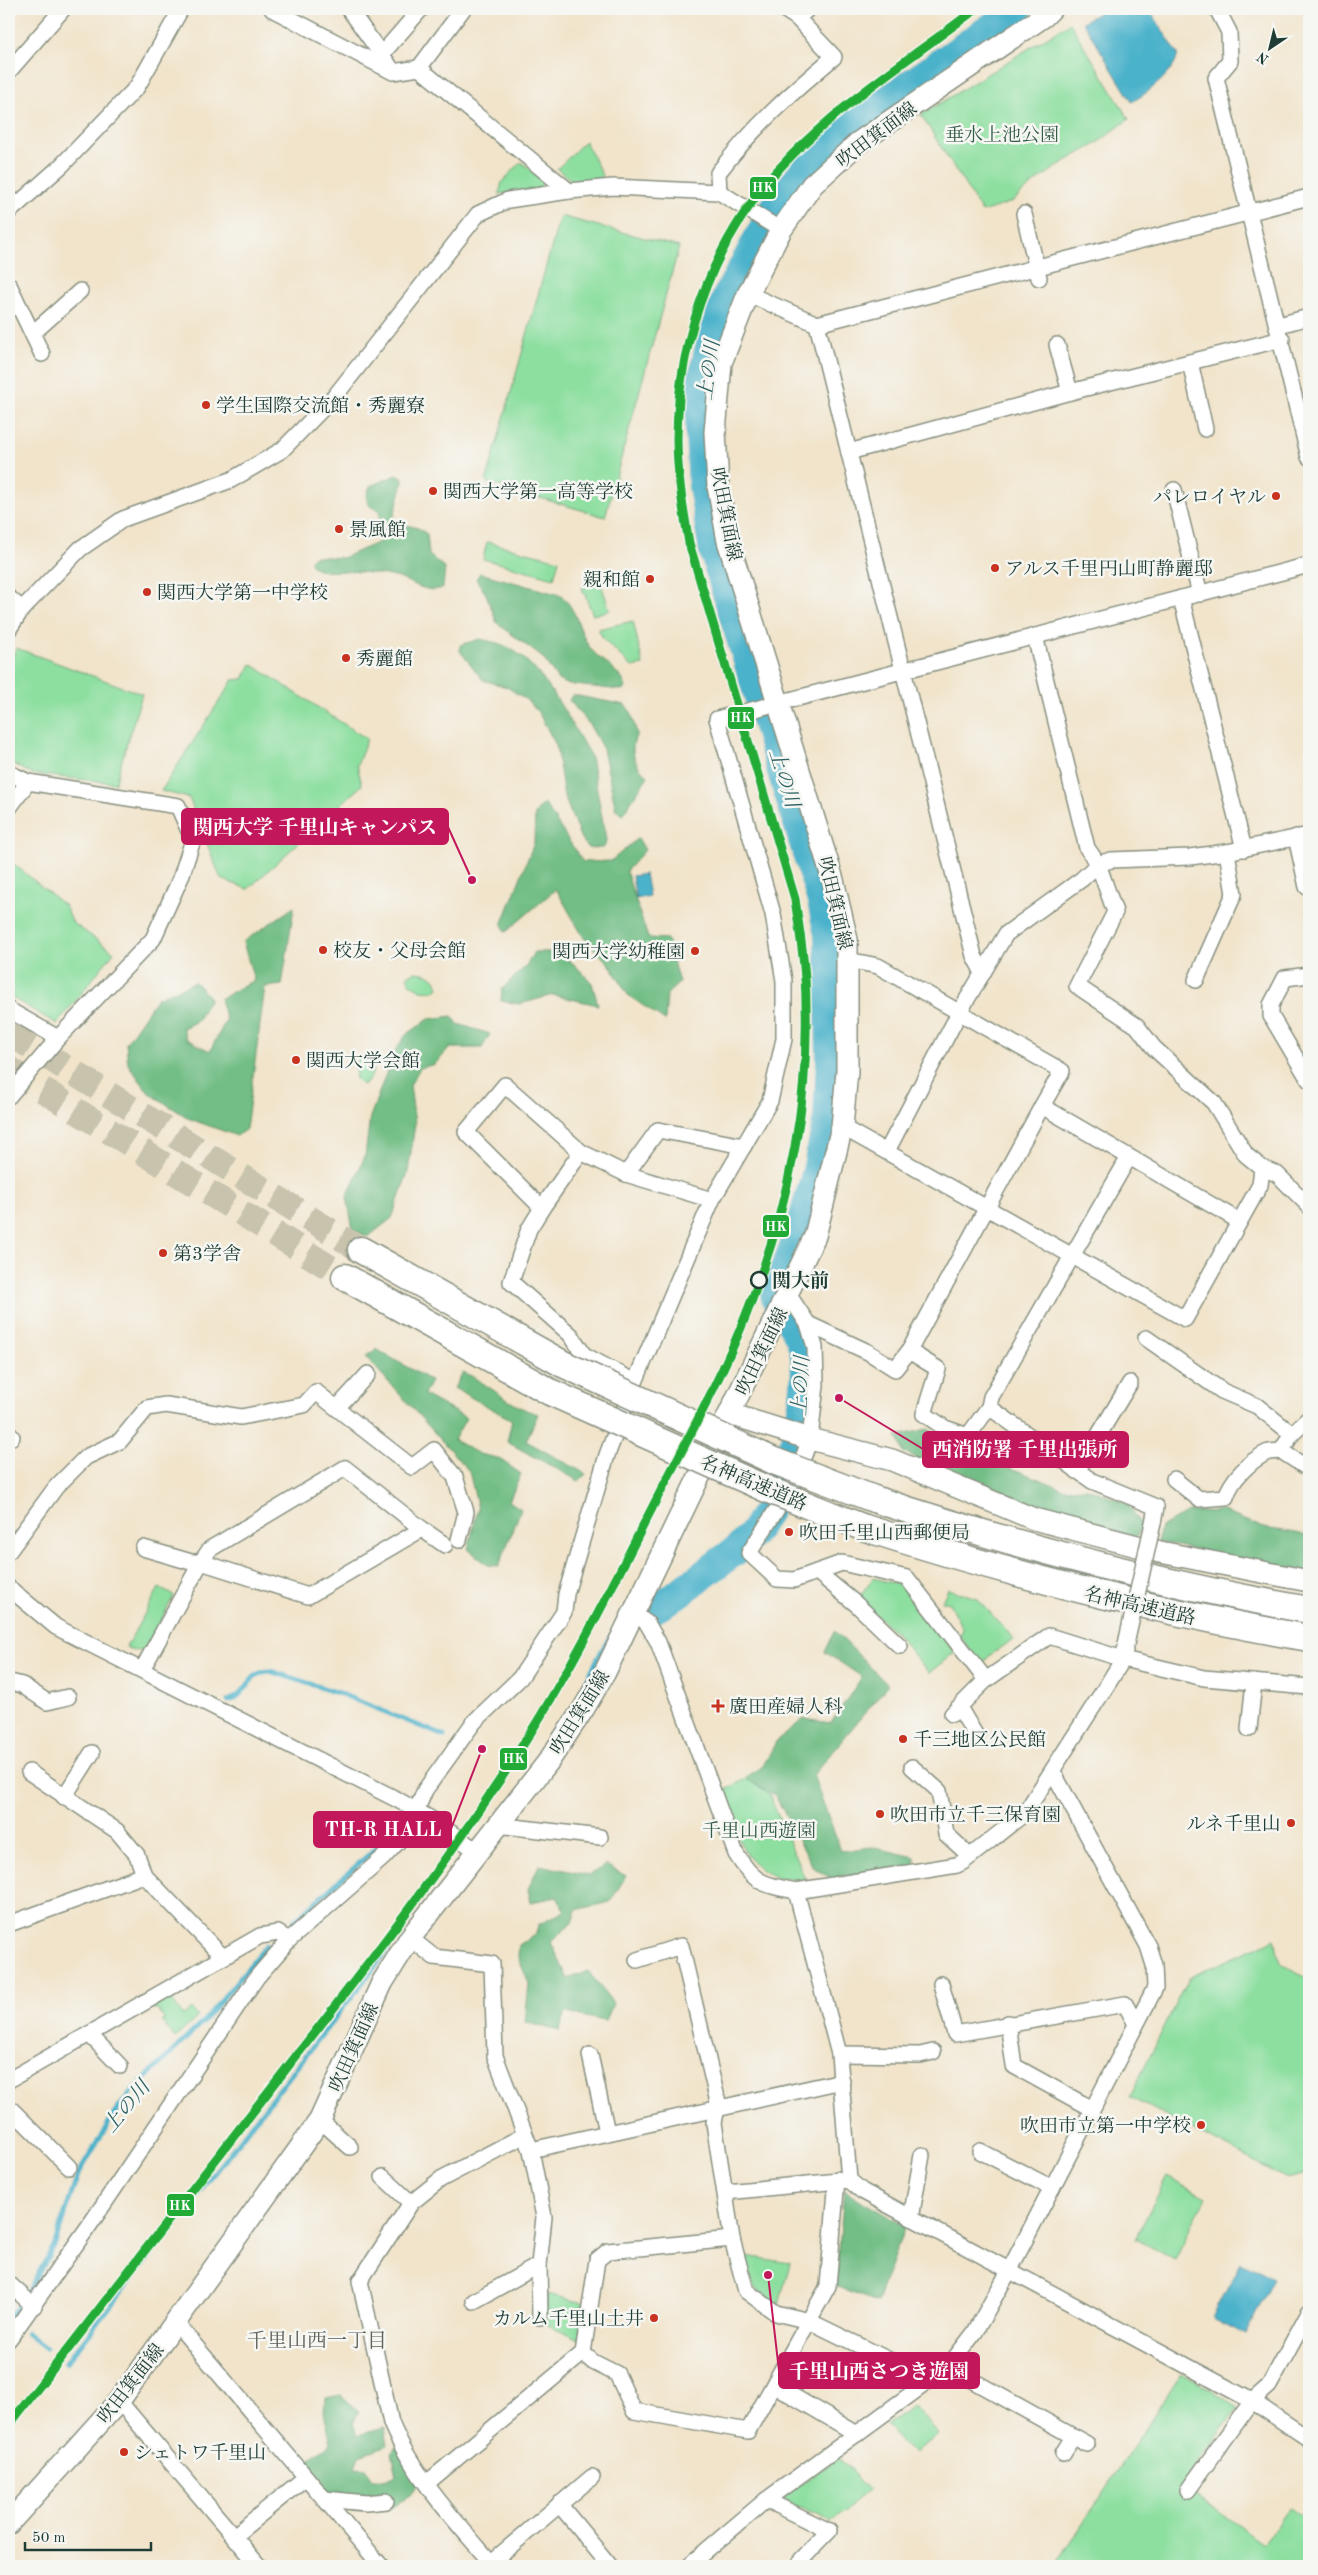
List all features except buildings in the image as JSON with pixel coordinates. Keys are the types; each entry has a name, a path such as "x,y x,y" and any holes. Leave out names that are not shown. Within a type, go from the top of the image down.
{"highway":[{"name":"名神高速道路","path":"361,1250 563,1364 774,1461 874,1499 965,1529 1095,1566 1234,1597 1309,1610"},
{"name":"名神高速道路","path":"346,1277 550,1392 764,1488 862,1526 954,1556 1088,1593 1227,1624 1309,1638"}],"main road":[{"name":"吹田箕面線","path":"9,2523 118,2401 176,2323 320,2120 382,1983 410,1938 548,1762 584,1708 605,1672 815,1236 842,1127 847,1071 847,940 833,880 773,704 728,542 718,486 715,432 722,363 776,227 812,185 858,143 1049,11"},
{"path":"730,1414 800,1436 892,1460 1034,1519 1160,1552 1309,1581"}],"street":[{"path":"9,71 63,9"},
{"path":"9,212 61,166 137,87 181,9"},
{"path":"272,9 393,72 418,68 464,9"},
{"path":"349,9 393,72"},
{"path":"381,55 421,9"},
{"path":"719,192 718,172 742,141 787,96 834,57 802,13 783,9"},
{"path":"1217,9 1230,32 1230,61 1216,78 1280,332 1309,457"},
{"path":"418,68 569,190"},
{"path":"9,629 22,609 80,549 123,518 231,480 282,450 335,396 478,214 508,200 569,190 613,186 719,192 776,227"},
{"path":"748,294 817,324 1038,273 1309,197"},
{"path":"1024,214 1038,273"},
{"path":"9,285 42,354"},
{"path":"33,333 80,290"},
{"path":"849,452 1070,392 1190,362 1280,332 1309,318"},
{"path":"817,324 974,956 983,973"},
{"path":"1057,345 1070,392"},
{"path":"1190,362 1205,429"},
{"path":"1174,490 1200,594"},
{"path":"9,2339 22,2297 257,1977 289,1940 384,1857 408,1831 425,1790 474,1722 520,1678 564,1612 566,1594 607,1455 635,1382 712,1200 770,1100 784,1039 786,1009 774,914 716,719 1309,565"},
{"path":"9,598 22,609"},
{"path":"1181,598 1244,849"},
{"path":"1035,636 1087,848 1098,864 1115,912 1077,986 1137,1026 1154,1048 1214,1103 1246,1155 1262,1168 1277,1174 1309,1206"},
{"path":"9,773 28,782 178,806 192,840 181,877 153,940 58,1038 9,1096"},
{"path":"9,808 28,782"},
{"path":"887,1150 960,1012 1006,934 1082,879 1098,864 1111,860 1190,857 1227,852 1302,836 1307,887"},
{"path":"1196,980 1234,894 1227,852"},
{"path":"784,1302 808,1324 868,1352 895,1369 909,1350 986,1206 1062,1071 878,966 848,960"},
{"path":"1309,975 1285,978 1272,1005 1271,1016 1309,1080"},
{"path":"9,1010 58,1038"},
{"path":"542,1208 466,1132 505,1085 581,1152 626,1174 712,1200"},
{"path":"1042,1106 1239,1221"},
{"path":"842,1127 887,1150 1184,1319 1260,1185 1262,1168"},
{"path":"626,1174 658,1130 744,1146"},
{"path":"581,1152 529,1229 511,1282 571,1335 584,1355 635,1382"},
{"path":"909,1350 938,1369 924,1414 945,1428 968,1436 989,1407 991,1397 1128,1157"},
{"path":"808,1324 815,1347 816,1375 800,1436 794,1482 750,1553 762,1567 777,1579 794,1580 842,1563 907,1578 986,1680"},
{"path":"1146,1338 1165,1343 1222,1391 1257,1406 1292,1434"},
{"path":"337,1408 368,1374"},
{"path":"1077,1471 1130,1383"},
{"path":"9,1551 56,1486 86,1457 120,1441 146,1408 166,1405 242,1417 304,1405 316,1392 412,1467 434,1450 455,1477 466,1512 452,1542 422,1529 344,1468 210,1549 142,1670"},
{"path":"633,1613 646,1623 658,1642 736,1854 750,1875 771,1887 796,1891 956,1865 1026,1813 1053,1772 1125,1651 1156,1507 1092,1482 989,1407"},
{"path":"1282,1451 1292,1434 1309,1418"},
{"path":"1183,1480 1200,1499 1226,1497 1229,1488 1240,1474 1266,1453 1282,1451 1309,1469"},
{"path":"143,1548 191,1562 201,1562 308,1596 422,1529"},
{"path":"817,1572 856,1604 900,1646"},
{"path":"9,1588 56,1627 417,1811 477,1851"},
{"path":"976,1736 956,1711 986,1680 1049,1636 1092,1648 1125,1651 1204,1678 1309,1687"},
{"path":"9,1682 22,1685 47,1702 68,1697"},
{"path":"1249,1729 1254,1682"},
{"path":"64,1797 92,1753"},
{"path":"912,1767 939,1791 946,1834 970,1856"},
{"path":"29,1772 117,1831 137,1855 144,1875 222,1956"},
{"path":"688,2566 766,2500 948,2366 975,2332 1009,2271 1155,1988 1154,1965 1148,1946 1053,1772"},
{"path":"498,1825 600,1837"},
{"path":"9,1924 144,1875"},
{"path":"583,2353 593,2362 617,2374 634,2411 748,2431 828,2286 843,2179 840,2054 796,1891"},
{"path":"9,2080 222,1956 266,1934 278,1934 289,1940"},
{"path":"410,1938 434,1957 492,1964 495,2056 531,2150 544,2217 539,2265 540,2317"},
{"path":"637,1960 681,1946 718,2102 714,2123 732,2239 746,2291 776,2313 809,2321 930,2380"},
{"path":"941,1984 955,2034 1008,2023 1125,2004 1136,2024"},
{"path":"1008,2023 1014,2066 1092,2109"},
{"path":"89,2034 120,2066"},
{"path":"590,2054 607,2132"},
{"path":"840,2054 925,2059"},
{"path":"531,2150 842,2081"},
{"path":"9,2107 69,2168"},
{"path":"320,2120 350,2147"},
{"path":"525,2135 441,2179 411,2203 360,2280 392,2423 399,2441 426,2483 491,2565 592,2477"},
{"path":"980,2151 1052,2188"},
{"path":"912,2218 922,2155"},
{"path":"383,2178 411,2203"},
{"path":"726,2192 843,2179 862,2192 1252,2401 1309,2439"},
{"path":"426,2483 583,2353 597,2260 608,2251 732,2239"},
{"path":"474,2301 539,2265"},
{"path":"1188,2490 1252,2401 1269,2386 1309,2312"},
{"path":"176,2323 381,2566"},
{"path":"948,2366 1087,2444"},
{"path":"774,2385 857,2434"},
{"path":"118,2401 259,2566"},
{"path":"1063,2453 1073,2437"},
{"path":"234,2536 306,2476"},
{"path":"325,2499 366,2503 386,2501"},
{"path":"766,2500 829,2531 801,2560 807,2566"},
{"path":"559,2504 610,2566"}],"green space":[{"name":"垂水上池公園","path":"1070,23 1129,119 1096,144 1062,163 1012,202 982,212 921,115"},
{"path":"585,141 602,175 599,181 574,182 557,169"},
{"path":"521,162 544,180 540,188 499,194 502,182"},
{"path":"560,216 679,247 605,517 486,482"},
{"path":"397,475 403,478 403,482 393,519 395,522 418,528 427,534 429,555 445,568 443,587 432,590 396,577 355,571 326,571 312,566 310,561 314,556 342,558 384,540 379,510 371,507 367,501 367,494 370,486"},
{"path":"487,542 559,560 554,578 483,559"},
{"path":"480,573 560,595 566,600 574,613 590,648 621,677 626,688 621,690 566,684 558,680 543,658 497,623 486,594 476,579"},
{"path":"600,582 610,610 593,615 582,588"},
{"path":"633,621 643,665 632,667 604,640 598,629"},
{"path":"480,639 503,645 516,652 529,663 551,691 571,722 591,757 606,839 605,846 602,848 588,848 581,839 564,796 556,745 538,712 528,701 507,687 483,680 460,651 460,645"},
{"path":"16,648 142,694 115,783 32,774 9,762 9,665"},
{"path":"251,664 367,739 357,765 362,785 248,889 221,879 189,798 161,791 233,680 243,679"},
{"path":"573,695 625,705 631,712 637,734 633,746 634,757 636,763 648,776 622,815 616,810 603,749 589,724 569,700"},
{"path":"544,803 583,862 611,861 638,838 645,850 626,871 648,938 667,939 679,983 667,994 665,1021 628,995 610,965 584,938 556,889 506,932 502,925 534,843 535,814"},
{"path":"9,860 65,906 73,923 114,952 57,1024 9,996"},
{"path":"294,907 282,985 265,987 246,1129 237,1136 190,1119 149,1093 128,1064 126,1043 157,998 195,982 210,998 197,1021 183,1028 186,1039 210,1051 226,1020 220,999 254,980 243,942"},
{"path":"534,952 558,952 575,965 592,983 598,1005 553,995 520,1004 501,1001 502,989 526,966"},
{"path":"415,972 430,975 439,987 433,991 421,990 410,984 407,976"},
{"path":"452,1016 458,1024 490,1034 482,1048 450,1048 435,1064 420,1068 410,1085 415,1124 408,1172 392,1218 368,1237 353,1230 347,1197 365,1156 370,1117 394,1052 406,1035 429,1019"},
{"path":"367,1054 372,1062 373,1071 370,1079 362,1085 356,1079 355,1066 359,1057"},
{"path":"376,1349 431,1381 424,1395 466,1418 454,1440 479,1454 498,1458 521,1474 509,1501 521,1509 499,1566 488,1565 468,1549 478,1509 469,1471 366,1357"},
{"path":"463,1372 509,1401 538,1414 526,1441 586,1474 579,1481 507,1442 512,1420 454,1388"},
{"path":"928,1429 960,1448 1064,1489 1087,1488 1128,1504 1141,1525 1137,1537 1036,1509 904,1453 897,1436"},
{"path":"1222,1511 1264,1528 1309,1535 1309,1572 1157,1542 1161,1527 1188,1512"},
{"path":"873,1578 907,1587 955,1652 929,1673 896,1633 858,1598"},
{"path":"159,1588 174,1596 145,1649 133,1651 126,1647"},
{"path":"948,1589 977,1598 1014,1639 989,1656 982,1665 959,1635 963,1630 949,1603 942,1601"},
{"path":"835,1631 888,1685 813,1775 841,1851 871,1847 915,1857 915,1866 830,1878 813,1867 776,1797 745,1778 763,1766 777,1740 804,1719 831,1723 862,1677 825,1652"},
{"name":"千里山西遊園","path":"759,1771 805,1879 785,1879 769,1874 757,1866 739,1840 722,1792"},
{"path":"539,1865 589,1875 606,1865 626,1876 610,1902 576,1910 572,1923 551,1942 568,1979 588,1971 613,2003 606,2021 566,2013 559,2031 525,2022 529,1984 518,1957 519,1945 536,1934 538,1925 565,1911 557,1897 531,1902 528,1889"},
{"path":"1275,1939 1280,1963 1309,1980 1309,2172 1286,2178 1130,2097 1188,1978"},
{"path":"168,1995 183,2015 192,2009 198,2017 175,2038 162,2021 164,2019 157,2008 154,2010 151,2006"},
{"path":"1167,2177 1206,2197 1175,2259 1135,2239"},
{"path":"844,2191 905,2226 877,2302 836,2286"},
{"path":"745,2256 790,2263 779,2304 754,2288"},
{"path":"547,2294 584,2303 579,2339 546,2324"},
{"path":"1182,2373 1238,2407 1182,2485 1263,2544 1290,2507 1309,2521 1309,2566 1055,2566"},
{"path":"341,2395 359,2411 353,2423 357,2435 385,2428 388,2445 360,2455 356,2468 366,2469 373,2479 386,2480 396,2475 391,2453 398,2446 419,2480 410,2496 389,2508 355,2511 334,2505 312,2489 305,2462 331,2443 324,2412 325,2398"},
{"path":"913,2407 939,2433 914,2454 886,2425"},
{"path":"838,2457 869,2490 831,2522 819,2514 795,2507 784,2500 787,2494"}],"water":[{"path":"1105,9 1149,9 1178,54 1172,68 1166,75 1146,93 1132,102 1083,22"},
{"path":"645,874 649,896 636,899 632,876"},
{"path":"1241,2262 1274,2279 1245,2335 1212,2318"}],"waterway":[{"name":"上の川","path":"652,1610 687,1587 744,1543 760,1523 772,1502 791,1453 803,1402 805,1356 800,1337 776,1299 775,1292 798,1238 817,1171 828,1118 831,1061 829,935 822,901 714,551 703,486 700,433 702,381 713,334 727,297 774,209 813,159 846,129 1018,9"},
{"path":"582,1690 602,1650 612,1635"},
{"path":"228,1701 240,1694 257,1675 270,1671 341,1694 444,1736"},
{"name":"上の川","path":"294,1921 375,1849 399,1822"},
{"name":"上の川","path":"9,2318 28,2292 54,2246 78,2175 114,2114 131,2092 202,2023 267,1945"},
{"path":"66,2363 388,1950"},
{"path":"27,2333 46,2348"}],"tunnel":[{"path":"9,1033 361,1250"},
{"path":"9,1069 345,1277"}],"transit line":[{"name":"HK","path":"9,2425 380,1948 470,1824 526,1740 590,1628 712,1391 746,1315 760,1278 783,1202 799,1124 806,1045 805,978 795,899 689,543 677,451 679,398 685,360 694,322 707,285 723,250 743,216 766,184 792,155 835,115 976,9"}],"place":[{"name":"学生国際交流館・秀麗寮","path":"206,405"},
{"name":"関西大学第一高等学校","path":"433,491"},
{"name":"パレロイヤル","path":"1276,496"},
{"name":"景風館","path":"339,529"},
{"name":"アルス千里円山町静麗邸","path":"995,568"},
{"name":"親和館","path":"650,579"},
{"name":"関西大学第一中学校","path":"147,592"},
{"name":"秀麗館","path":"346,658"},
{"name":"関西大学 千里山キャンパス","path":"472,880"},
{"name":"校友・父母会館","path":"323,950"},
{"name":"関西大学幼稚園","path":"695,951"},
{"name":"関西大学会館","path":"296,1060"},
{"name":"第3学舎","path":"163,1253"},
{"name":"関大前","path":"759,1280"},
{"name":"西消防署 千里出張所","path":"839,1398"},
{"name":"吹田千里山西郵便局","path":"789,1532"},
{"name":"廣田産婦人科","path":"718,1706"},
{"name":"千三地区公民館","path":"903,1739"},
{"name":"TH-R HALL","path":"482,1749"},
{"name":"吹田市立千三保育園","path":"880,1814"},
{"name":"ルネ千里山","path":"1291,1823"},
{"name":"吹田市立第一中学校","path":"1201,2125"},
{"name":"千里山西さつき遊園","path":"768,2275"},
{"name":"カルム千里山土井","path":"654,2318"},
{"name":"シェトワ千里山","path":"124,2452"}],"district":[{"name":"千里山西一丁目","path":"317,2340"}]}
